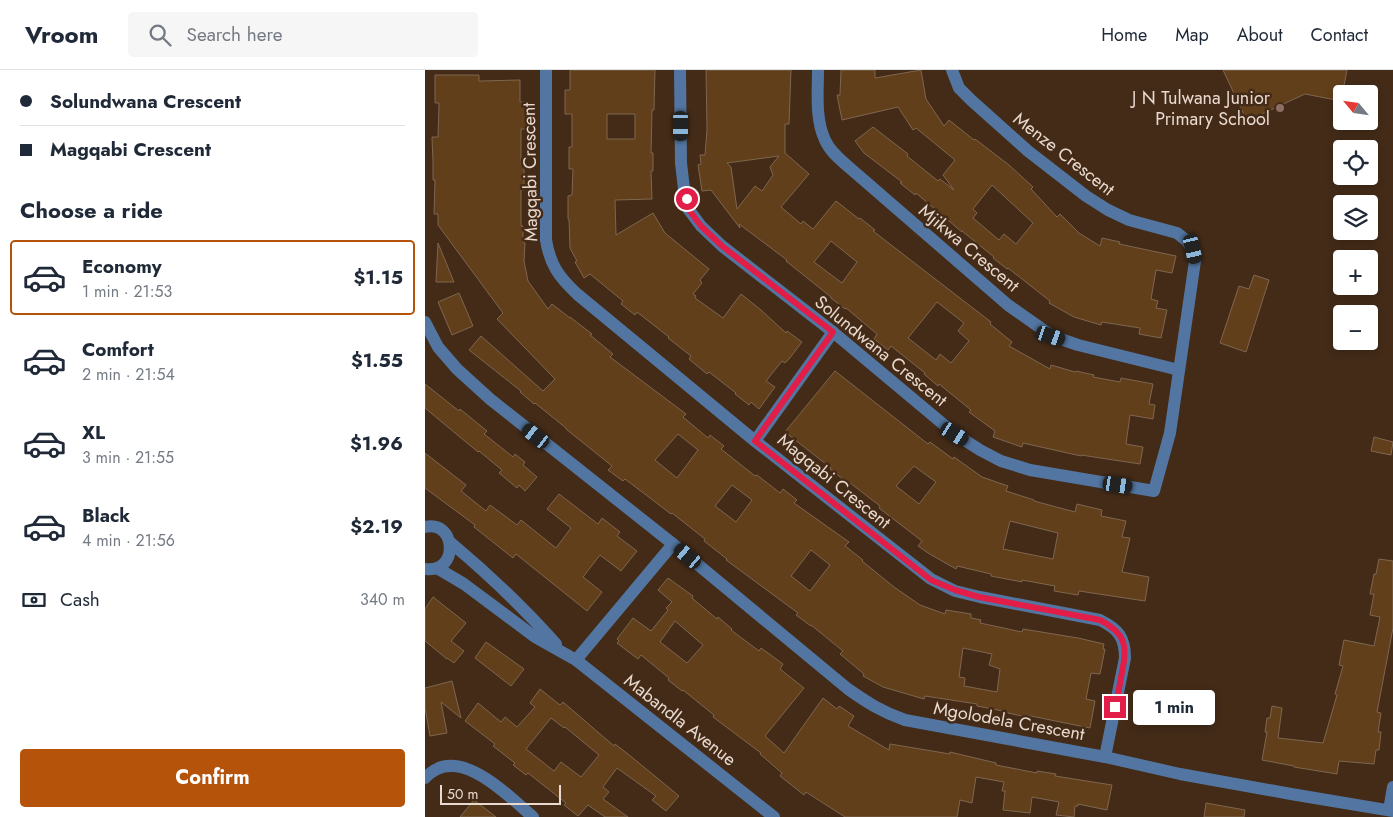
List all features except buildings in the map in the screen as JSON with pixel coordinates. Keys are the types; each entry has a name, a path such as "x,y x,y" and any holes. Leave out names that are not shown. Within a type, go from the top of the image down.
{"street":[{"name":"Magqabi Crescent","path":"546,70 546,240 549,256 564,282 755,441 931,580 979,597 1100,620 1118,632 1123,639 1125,658 1105,757"},
{"name":"Solundwana Crescent","path":"680,70 681,163 684,189 689,210 701,226 722,246 833,332 955,434 980,450 1001,461 1029,470 1154,491 1170,433 1179,370"},
{"name":"Mjikwa Crescent","path":"818,70 819,121 825,140 835,154 851,170 1008,305 1051,336 1078,345 1179,370"},
{"name":"Menze Crescent","path":"952,70 959,88 971,100 1028,151 1085,196 1129,220 1177,233 1187,241 1193,249 1195,261 1179,370"},
{"name":"Mgolodela Crescent","path":"425,322 438,347 457,369 483,393 673,544 848,689 870,705 886,713 915,722 1105,757 1180,774 1391,810"},
{"path":"755,441 833,332"},
{"name":"Mabandla Avenue","path":"427,525 441,530 447,535 450,542 529,614 562,651"},
{"path":"429,570 444,564 450,550 450,542"},
{"path":"576,660 673,544"},
{"name":"Mabandla Avenue","path":"429,570 464,584 535,637 576,660 775,817"},
{"path":"425,778 430,773 451,765 463,768 490,780 533,817"},
{"path":"1391,810 1393,787"}],"place":[{"name":"J N Tulwana Junior Primary School","path":"1280,108"}],"route":[{"path":"687,199 689,210 701,226 722,246 833,332 755,441 931,580 979,597 1100,620 1111,626 1123,639 1125,647 1125,658 1115,707"}]}
